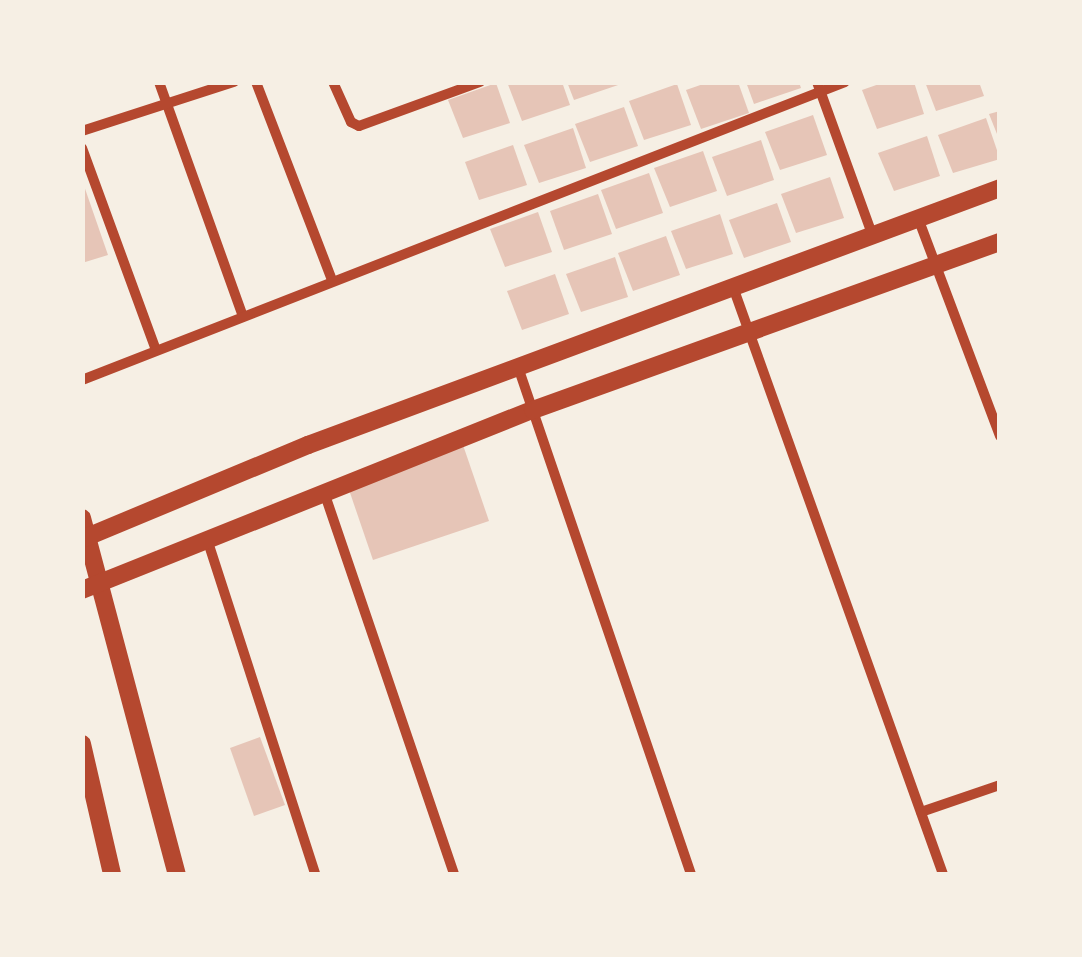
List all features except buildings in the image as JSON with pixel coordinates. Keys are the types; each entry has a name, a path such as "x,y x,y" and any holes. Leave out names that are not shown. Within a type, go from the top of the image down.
{"street":[{"path":"159,82 243,316"},
{"path":"82,131 234,82"},
{"path":"256,82 332,280"},
{"path":"333,82 351,122 359,126 472,84"},
{"path":"82,380 818,87 844,82"},
{"path":"818,87 873,238"},
{"path":"82,148 156,350"},
{"path":"85,538 308,445 1000,188"},
{"path":"918,218 1000,436"},
{"path":"82,590 533,410 1000,242"},
{"path":"733,286 943,874"},
{"path":"518,367 692,874"},
{"path":"324,491 454,874"},
{"path":"82,518 85,538 103,583 160,824 177,874"},
{"path":"208,542 315,874"},
{"path":"82,744 108,874"},
{"path":"920,812 1000,784"}]}
